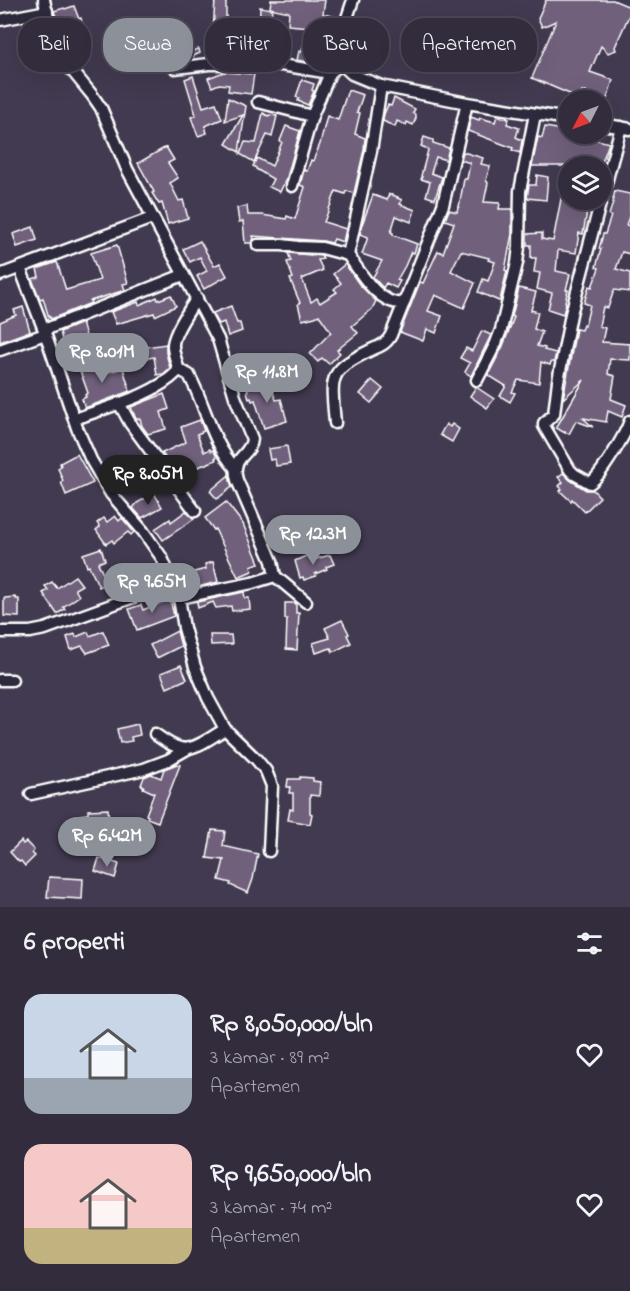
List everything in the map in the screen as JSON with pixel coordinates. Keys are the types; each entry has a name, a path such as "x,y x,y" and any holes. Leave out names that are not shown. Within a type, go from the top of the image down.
{"street":[{"path":"347,18 353,0"},
{"path":"0,20 46,5 56,47 101,108 123,162 218,339 235,397 252,438 252,444 239,459 236,469 237,480 272,561 275,576 306,602"},
{"path":"193,66 275,64 330,73 312,116 292,186"},
{"path":"350,72 381,86 558,117"},
{"path":"348,255 371,151 381,86"},
{"path":"258,102 312,116"},
{"path":"335,423 332,390 335,375 349,362 387,342 391,335 442,205 467,103"},
{"path":"477,380 499,336 517,263 520,191 535,114"},
{"path":"612,168 626,128"},
{"path":"598,210 571,314 558,381 555,411 544,426 570,470 590,483 606,464 630,422"},
{"path":"0,275 152,218"},
{"path":"258,245 322,248 348,255 375,291 390,302 404,303"},
{"path":"20,268 45,332 77,428 91,460 111,494 154,544 162,558 179,598 184,628 195,667 208,698 225,729 256,759 270,779 272,786 269,851"},
{"path":"0,350 183,275"},
{"path":"75,419 156,388 174,375 178,369 173,340 197,298"},
{"path":"178,369 189,375 220,447 236,469"},
{"path":"119,403 130,423 195,511"},
{"path":"179,598 275,576"},
{"path":"0,632 30,632 58,625 172,583"},
{"path":"31,794 144,769 168,760 225,729"},
{"path":"154,734 177,747 188,749"}],"building":[{"path":"215,0 226,0 226,18 214,18"},
{"path":"271,0 325,0 323,14 336,17 303,18 303,26 291,25 289,12 270,8"},
{"path":"546,0 613,0 630,7 630,13 615,47 616,50 608,53 601,46 590,72 613,80 610,90 560,90 532,78 535,72 537,72 537,66 556,21 542,27 538,18"},
{"path":"74,6 79,18 56,18 54,11"},
{"path":"260,7 272,9 271,18 260,18"},
{"path":"303,46 303,61 297,60 299,51 302,52"},
{"path":"199,49 200,53 193,56 193,51"},
{"path":"224,72 254,74 251,94 228,91 229,85 219,84 212,87 208,78"},
{"path":"193,76 203,107 216,103 222,119 205,126 207,133 198,136 191,117 196,115 185,79"},
{"path":"302,80 314,84 312,90 314,91 308,105 298,101 299,98 296,97"},
{"path":"348,90 363,95 357,112 360,113 355,134 365,138 364,150 354,193 346,191 345,194 336,191 324,222 346,229 343,242 334,239 332,243 253,236 251,243 245,243 243,221 239,222 237,208 247,206 248,215 286,219 287,216 295,219 305,187 300,185 304,170 307,171 311,160 313,161 327,116 338,120"},
{"path":"228,98 246,106 239,152 226,144 243,115 225,121"},
{"path":"394,98 415,109 413,113 416,118 413,125 397,121 395,127 383,121 388,105 391,106"},
{"path":"263,113 268,116 277,116 272,137 267,135 254,162 240,154 245,142 256,143"},
{"path":"497,116 509,119 507,124 519,128 516,137 522,140 520,153 512,150 513,148 468,131 471,117 495,122"},
{"path":"286,126 300,131 286,181 280,192 269,187 273,179 253,166 257,158 272,166"},
{"path":"545,127 558,129 558,144 609,144 604,156 558,156 558,166 532,166 538,137 542,138"},
{"path":"424,137 433,140 433,143 449,148 446,160 436,157 431,173 442,177 435,199 426,196 430,182 421,179 428,150 421,146"},
{"path":"166,147 174,160 168,163 178,178 170,183 179,201 183,200 188,218 168,224 162,203 159,204 152,193 154,192 138,163"},
{"path":"463,152 483,158 481,164 490,166 484,202 500,203 499,209 512,209 512,234 505,270 507,271 499,301 478,292 483,279 488,281 495,262 488,260 489,258 461,251 451,271 475,283 464,308 435,295 428,311 442,316 436,333 427,329 423,341 400,332 420,282 423,283 438,251 443,253 454,223 445,220 449,210 457,212 464,179 467,179 470,163 461,160"},
{"path":"537,175 548,177 546,200 527,198 529,185 536,185"},
{"path":"615,191 630,194 630,214 626,225 630,226 630,254 622,252 616,269 630,273 630,292 614,290 608,308 603,307 599,326 605,328 602,342 630,344 630,360 610,359 608,374 615,376 611,399 626,405 622,417 608,411 606,422 583,418 593,427 576,421 569,434 556,428 584,380 563,399 576,329 581,330 583,325 585,326 590,305 584,303 589,286 592,287 599,268 596,267 601,249 599,249 611,216 609,215"},
{"path":"389,194 402,200 400,204 415,210 411,222 396,216 391,232 393,235 417,244 397,280 400,281 396,288 386,283 383,288 373,277 382,261 362,254 368,237 360,234 373,195 387,200"},
{"path":"559,210 587,210 583,234 579,233 576,253 558,250 556,271 570,274 563,314 548,309 552,293 537,289 540,273 534,272 536,258 531,258 531,245 527,245 527,234 542,233 542,239 553,241"},
{"path":"33,227 37,240 17,247 13,234"},
{"path":"200,241 214,266 220,263 227,276 204,289 197,276 207,271 200,257 190,262 183,249"},
{"path":"117,245 128,283 123,284 125,290 49,318 43,298 40,299 32,279 39,277 37,269 57,262 66,290 100,280 91,253"},
{"path":"288,253 322,256 323,259 318,260 323,270 302,279 311,302 317,298 320,303 337,292 334,289 341,283 333,274 345,264 359,284 376,301 372,309 352,326 358,333 337,350 340,353 329,364 322,358 318,362 310,354 331,332 319,315 302,320 298,304 300,303 290,279 293,278 287,262 291,261"},
{"path":"519,288 536,292 531,310 538,312 534,329 542,332 537,346 556,353 554,362 550,365 541,362 539,383 518,380 510,402 500,396 506,386 488,375 503,346 514,317 512,316"},
{"path":"171,295 176,306 155,316 154,313 116,324 111,312 138,302 139,305 157,297 158,300"},
{"path":"231,306 242,331 228,336 224,322 219,324 213,313"},
{"path":"23,307 30,331 0,342 0,322 16,315 14,310"},
{"path":"82,323 86,336 76,339 81,356 73,358 68,342 63,343 60,332"},
{"path":"482,331 491,335 471,376 465,372 470,363 460,358 466,348 472,351"},
{"path":"166,344 170,368 163,374 157,375 154,357 123,362 121,349"},
{"path":"94,359 100,374 123,368 130,391 85,408 82,399 88,393 78,365"},
{"path":"268,378 276,400 281,399 287,421 264,428 255,400 249,399 247,387"},
{"path":"372,380 383,389 371,403 360,394"},
{"path":"476,387 494,399 487,408 470,396"},
{"path":"164,394 169,409 161,412 166,429 148,434 140,419 136,419 131,407"},
{"path":"200,420 204,431 197,434 204,452 213,450 217,457 216,460 193,469 188,458 178,463 176,459 169,463 162,453 186,442 181,427"},
{"path":"446,424 450,427 452,424 459,429 452,442 440,435"},
{"path":"287,446 290,464 276,466 275,459 270,460 268,449"},
{"path":"77,454 93,483 66,495 58,468 61,466 60,463"},
{"path":"563,473 586,490 593,490 600,497 585,512 560,491 562,489 559,486 563,482 558,477"},
{"path":"229,475 232,487 217,499 210,491"},
{"path":"154,493 162,507 142,518 133,508"},
{"path":"226,502 243,524 259,563 251,566 252,571 238,577 215,529 205,518"},
{"path":"186,511 194,519 163,540 155,529 170,519 171,522"},
{"path":"115,516 119,521 122,518 134,532 131,535 128,532 114,543 112,540 106,544 96,530 100,527 97,523 104,518 107,522"},
{"path":"101,548 105,560 98,563 107,583 99,587 89,566 87,567 83,554"},
{"path":"308,555 312,560 330,555 334,564 315,574 316,576 304,580 303,577 300,578 295,561"},
{"path":"213,562 218,582 197,587 194,572 206,569 205,564"},
{"path":"75,576 82,585 75,589 79,596 57,614 43,593 48,590 45,586 52,582 57,588"},
{"path":"244,592 245,598 249,598 250,609 232,611 231,606 216,608 213,602 198,608 197,602"},
{"path":"15,597 19,599 19,617 4,616 4,599"},
{"path":"170,599 174,616 137,630 129,609 141,605 143,610"},
{"path":"285,603 296,603 296,613 299,613 297,650 286,649"},
{"path":"342,620 351,643 333,652 331,648 316,653 313,643 330,638 325,628"},
{"path":"103,631 109,645 87,653 82,646 71,650 67,637 75,634 76,637 88,632 90,636"},
{"path":"177,631 181,646 157,658 150,645"},
{"path":"210,635 231,635 232,644 211,645"},
{"path":"181,665 187,679 167,688 161,673"},
{"path":"138,724 140,735 131,737 132,741 120,743 117,729"},
{"path":"180,765 158,822 147,818 154,793 141,785 144,777 151,774 161,778 164,769"},
{"path":"300,777 313,778 313,781 320,782 319,796 310,795 310,813 312,814 310,824 288,820 290,809 293,810 293,793 289,793 288,779 300,779"},
{"path":"108,809 109,822 104,823 105,835 86,836 86,824 81,825 80,815 88,814 88,810"},
{"path":"212,830 225,831 223,846 258,854 248,893 230,885 231,883 219,880 224,860 207,858"},
{"path":"21,841 23,844 26,842 34,850 32,853 35,856 25,866 10,852"},
{"path":"99,858 119,864 115,878 95,871"},
{"path":"49,877 83,879 82,899 47,897"}]}
